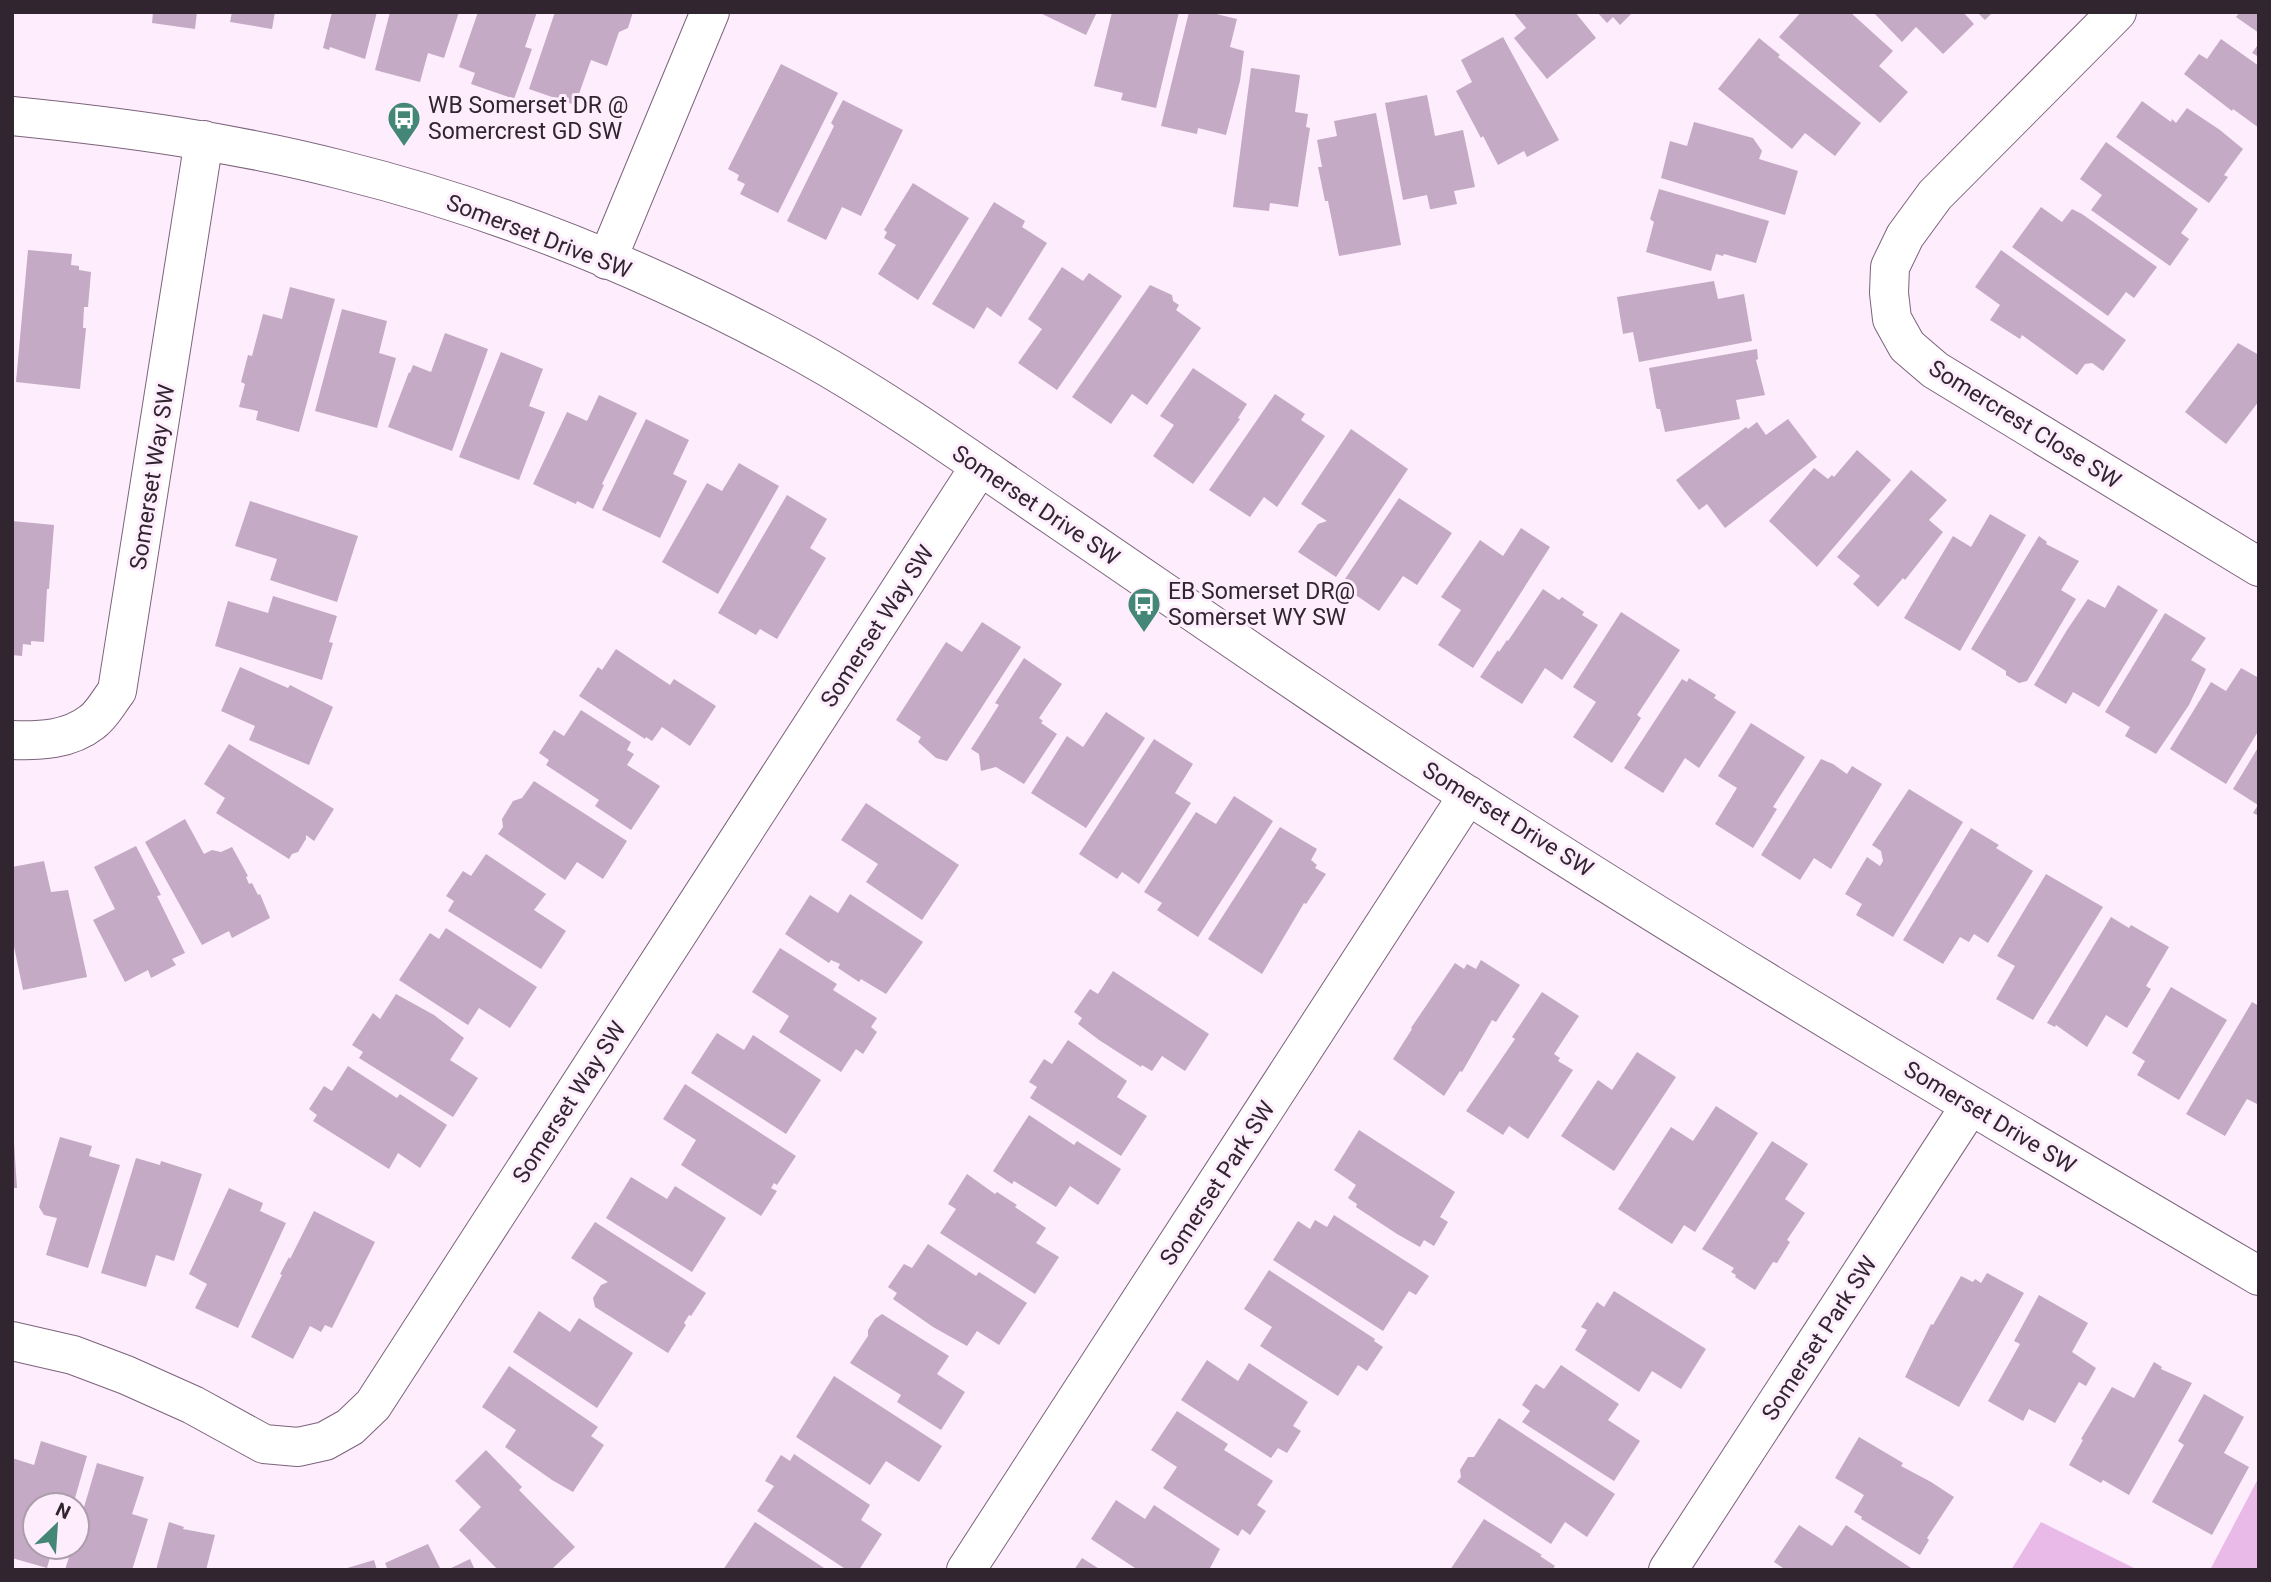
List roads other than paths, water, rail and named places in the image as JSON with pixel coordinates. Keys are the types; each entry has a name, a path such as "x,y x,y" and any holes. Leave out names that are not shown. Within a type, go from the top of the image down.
{"street":[{"path":"607,260 710,12"},
{"name":"Somercrest Close SW","path":"2117,12 1935,195 1905,236 1890,267 1892,319 1907,346 1935,370 2259,568"},
{"name":"Somerset Drive SW","path":"12,116 204,140 342,170 418,192 533,230 607,260 673,289 802,354 888,404 1468,795 1969,1106 2259,1276"},
{"name":"Somerset Way SW","path":"12,740 37,741 72,734 94,721 117,691 204,140"},
{"name":"Somerset Way SW","path":"12,1341 73,1355 125,1376 193,1405 264,1444 298,1447 325,1441 350,1427 373,1405 980,466"},
{"name":"Somerset Park SW","path":"966,1570 1468,795"},
{"name":"Somerset Park SW","path":"1668,1570 1969,1106"}],"place":[{"name":"WB Somerset DR @ Somercrest GD SW","path":"404,148"},
{"name":"EB Somerset DR@ Somerset WY SW","path":"1144,634"}]}
